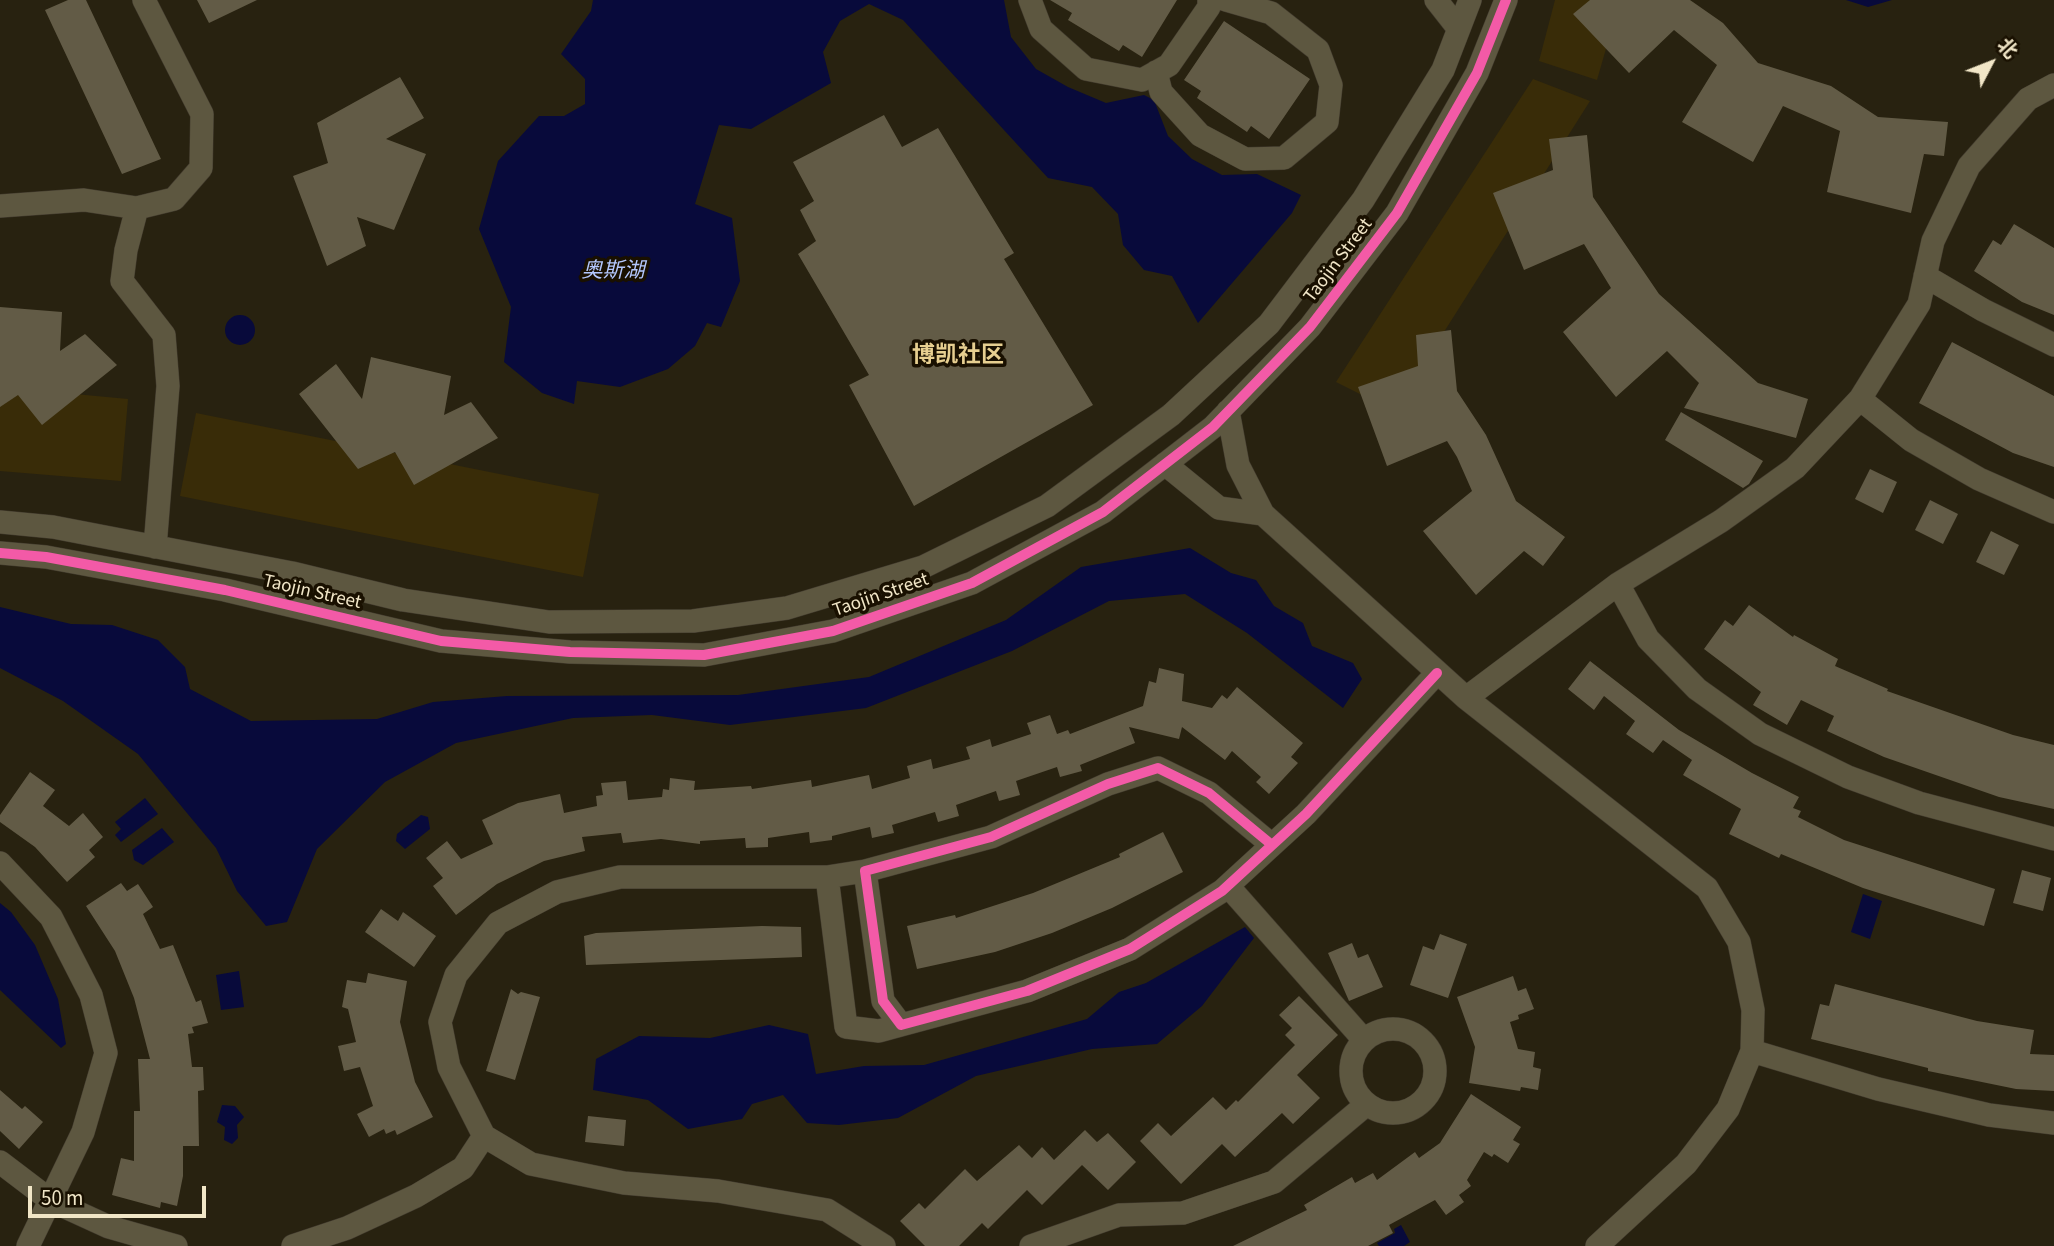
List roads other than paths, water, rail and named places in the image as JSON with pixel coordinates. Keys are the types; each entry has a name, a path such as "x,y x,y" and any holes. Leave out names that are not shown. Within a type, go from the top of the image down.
{"street":[{"path":"0,206 84,200 137,208 174,200 201,168 202,114 144,0"},
{"path":"1030,0 1041,29 1086,69 1142,80 1169,65 1209,7 1209,0"},
{"path":"1156,72 1161,92 1200,135 1245,159 1284,158 1327,122 1331,85 1318,50 1272,13 1227,0"},
{"path":"1436,0 1458,27"},
{"name":"Taojin Street","path":"0,522 53,527 377,594 549,622 693,621 787,608 923,567 1047,506 1171,415 1269,324 1363,200 1443,70 1470,0"},
{"name":"Taojin Street","path":"0,553 46,557 225,590 441,641 570,652 704,655 833,631 972,583 1102,512 1192,443 1228,411 1310,327 1397,213 1477,73 1506,0"},
{"path":"1466,698 1532,645 1618,584 1721,521 1795,468 1860,399 1919,304 1933,241 1969,166 2028,99 2054,85"},
{"path":"137,208 126,250 122,281 164,335 168,386 155,547"},
{"path":"1925,276 1983,310 2054,345"},
{"path":"1860,399 1911,440 1979,479 2054,512"},
{"path":"1228,411 1238,465 1263,514 1466,698 1707,888 1739,942 1753,1010 1752,1051 1728,1109 1686,1164 1614,1227 1597,1246"},
{"path":"1171,415 1192,443"},
{"path":"1165,464 1219,508 1263,514"},
{"path":"1618,584 1648,639 1697,689 1760,734 1848,777 1920,803 2054,839"},
{"path":"372,625 377,594"},
{"path":"827,877 846,1027 879,1031 1027,991 1130,949 1228,886 1306,814 1437,673"},
{"path":"884,1246 827,1210 719,1191 624,1183 531,1164 485,1136 449,1067 440,1022 456,975 498,923 557,892 620,877 827,877 865,872 991,837 1108,784 1158,768 1209,793 1272,845"},
{"path":"0,863 51,916 91,995 106,1054 83,1132 28,1246"},
{"path":"865,872 883,1001 901,1025"},
{"path":"1228,886 1364,1040"},
{"path":"1389,1028 1415,1034 1433,1055 1436,1068 1429,1094 1408,1110 1394,1113 1367,1104 1352,1079 1356,1051 1364,1040 1389,1028"},
{"path":"1752,1051 1878,1089 1989,1115 2054,1123"},
{"path":"1031,1246 1119,1215 1183,1213 1274,1182 1367,1104"},
{"path":"293,1246 347,1228 416,1196 463,1168 485,1136"},
{"path":"0,1162 50,1200 109,1227 176,1246"}],"water":[{"name":"奥斯湖","path":"593,0 1004,0 1011,37 1036,69 1068,87 1106,103 1144,95 1154,100 1168,136 1192,159 1222,175 1257,174 1301,195 1292,213 1198,323 1172,276 1144,270 1123,245 1118,214 1092,187 1048,178 903,20 869,4 840,21 823,52 831,83 751,129 719,125 695,204 732,218 740,281 721,327 707,323 695,346 668,369 620,387 577,381 574,404 542,393 504,362 511,307 479,229 498,161 539,116 564,116 585,104 585,79 561,54 591,11"},
{"path":"1846,0 1892,0 1868,7"},
{"path":"240,315 246,316 254,324 254,336 246,344 240,345 234,344 226,336 225,330 226,324 234,316"},
{"path":"1190,548 1231,573 1256,580 1274,606 1303,623 1312,646 1353,663 1362,679 1343,708 1247,633 1185,594 1109,601 1012,651 866,708 730,725 652,715 573,718 456,743 385,782 317,849 287,922 266,926 237,891 216,848 138,754 63,701 0,668 0,607 71,624 112,625 158,640 185,667 190,689 251,721 377,719 433,702 507,696 738,695 869,677 1006,620 1081,567"},
{"path":"145,798 158,814 121,842 115,835 121,829 115,822"},
{"path":"421,815 428,817 430,829 405,849 396,841 397,834"},
{"path":"162,828 174,842 143,865 134,860 132,850"},
{"path":"1863,894 1882,901 1870,939 1851,932"},
{"path":"0,903 11,912 35,945 58,999 66,1044 61,1048 0,990"},
{"path":"1245,927 1254,938 1202,1006 1157,1044 1092,1049 976,1076 898,1118 839,1125 807,1123 783,1095 752,1104 742,1119 688,1129 648,1100 593,1090 596,1059 639,1036 710,1038 769,1025 808,1034 816,1074 864,1066 924,1065 1087,1019 1119,992 1146,983"},
{"path":"239,971 244,1007 221,1010 216,975"},
{"path":"222,1105 235,1106 244,1117 237,1125 238,1138 232,1144 224,1140 225,1127 217,1122"},
{"path":"1401,1225 1410,1242 1404,1246 1379,1246 1377,1243 1395,1233 1394,1229"}],"district":[{"name":"博凯社区","path":"958,357"}]}
